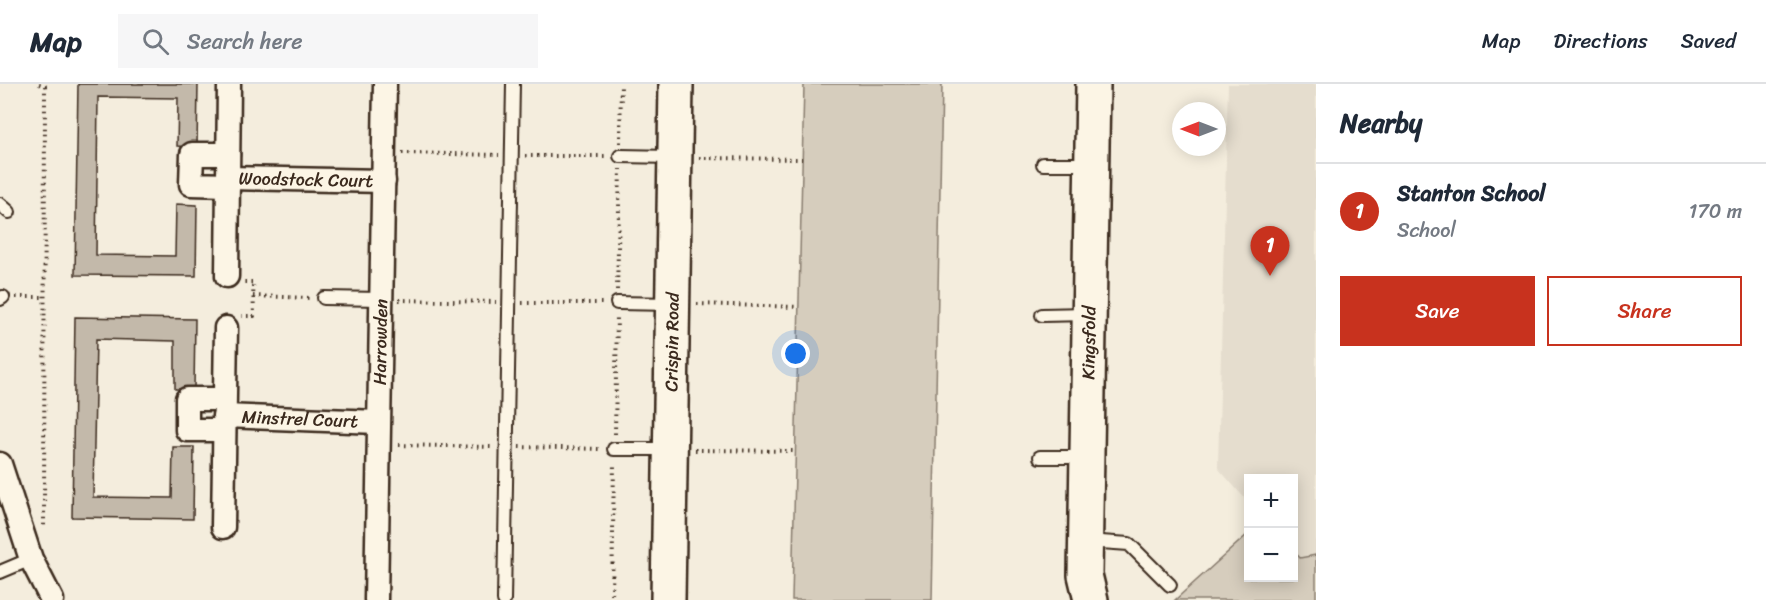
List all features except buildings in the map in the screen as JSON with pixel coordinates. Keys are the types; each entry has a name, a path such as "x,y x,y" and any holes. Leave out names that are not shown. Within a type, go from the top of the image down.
{"street":[{"name":"Woodstock Court","path":"226,276 229,84"},
{"name":"Harrowden","path":"376,600 385,84"},
{"name":"Crispin Road","path":"668,600 676,84"},
{"name":"Kingsfold","path":"1088,599 1085,575 1086,457 1093,84"},
{"name":"Woodstock Court","path":"228,154 192,154 191,184 384,181"},
{"name":"Minstrel Court","path":"223,527 226,328"},
{"name":"Minstrel Court","path":"224,415 378,422"},
{"path":"2,476 31,559 52,600"}],"lane":[{"path":"504,600 513,84"},
{"path":"620,156 675,157"},
{"path":"1044,164 1091,164"},
{"path":"324,298 381,299"},
{"path":"617,303 673,304"},
{"path":"1042,315 1088,314"},
{"path":"614,449 670,449"},
{"path":"1040,457 1086,457"},
{"path":"1086,540 1129,544 1170,585"},
{"path":"0,572 31,559"}],"path":[{"path":"39,84 45,86 44,536"},
{"path":"612,600 621,84"},
{"path":"675,157 802,159"},
{"path":"226,276 239,281 253,282 254,316 235,317 226,328"},
{"path":"1,298 45,297"},
{"path":"253,297 324,298"},
{"path":"673,304 799,307"},
{"path":"670,449 796,451"}],"shaded area":[{"path":"804,84 942,84 932,600 792,600"},
{"path":"1228,84 1316,84 1316,555 1300,558 1298,556 1298,474 1244,474 1244,497 1218,468"},
{"path":"1244,538 1244,582 1298,582 1298,556 1300,558 1316,555 1316,600 1175,600"}],"place":[{"name":"Stanton School","path":"1270,276"}]}
